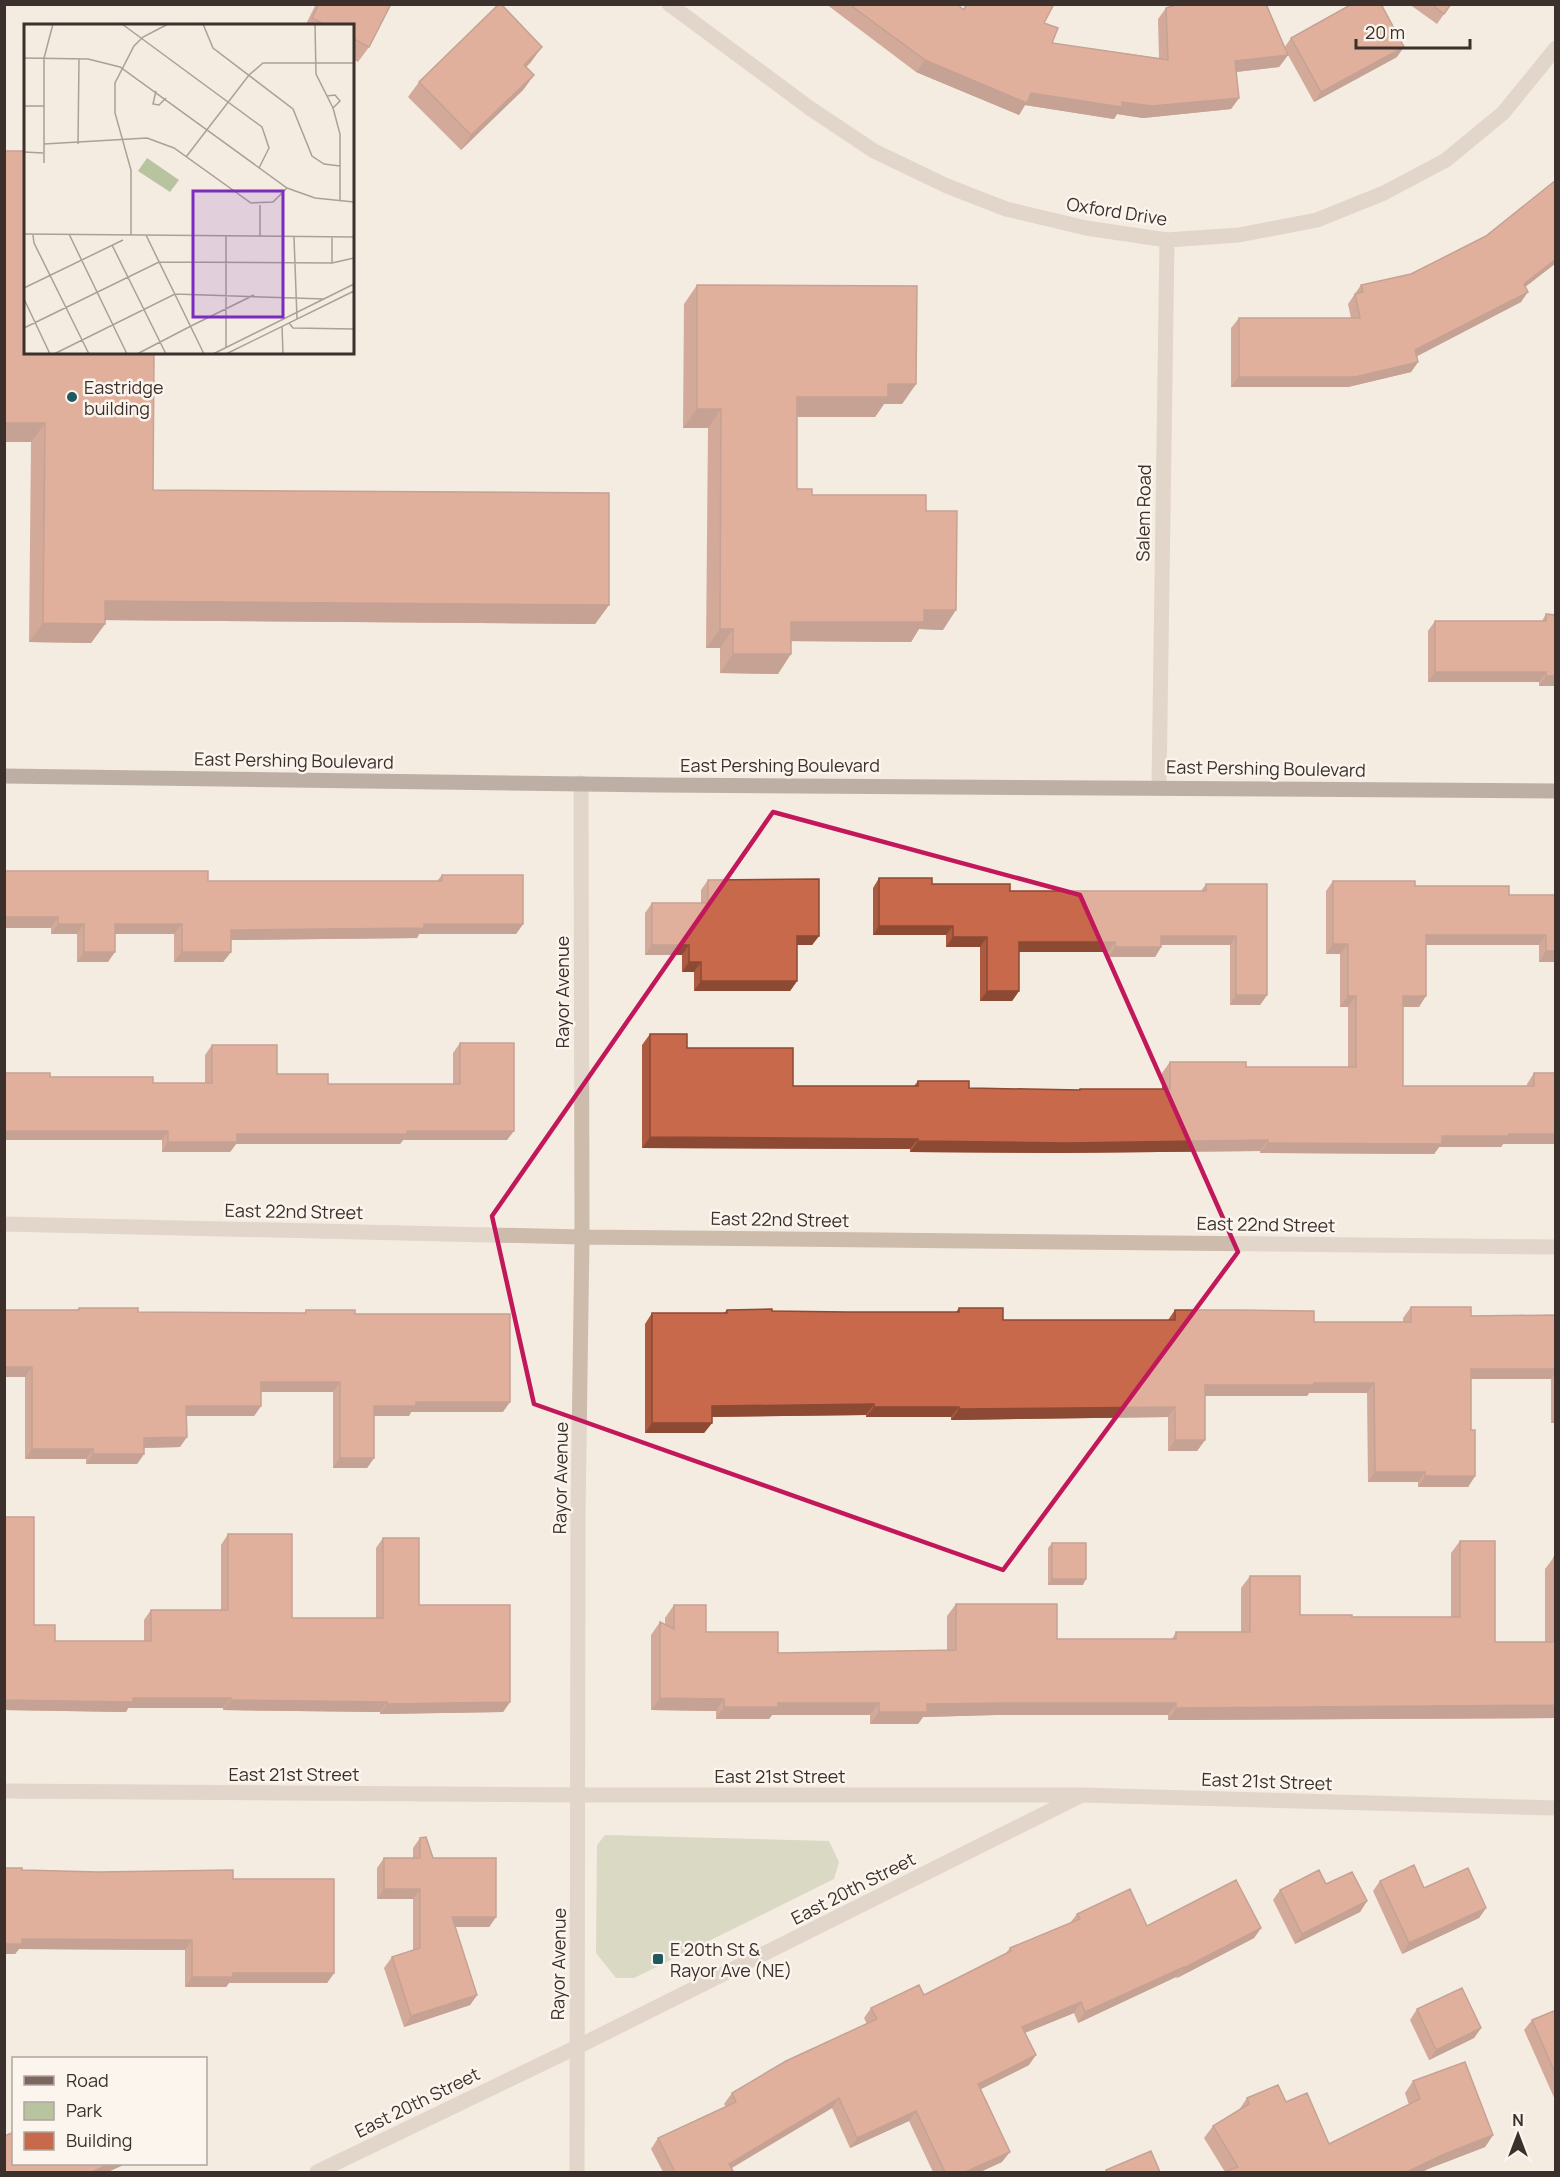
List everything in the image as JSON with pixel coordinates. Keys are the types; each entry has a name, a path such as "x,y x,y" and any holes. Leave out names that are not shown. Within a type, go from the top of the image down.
{"main road":[{"name":"East Pershing Boulevard","path":"4,776 1556,791"}],"street":[{"name":"Oxford Drive","path":"669,4 811,110 885,156 947,186 1006,209 1086,228 1167,240 1239,235 1317,220 1384,193 1446,160 1503,113 1556,48"},
{"name":"Salem Road","path":"1159,787 1167,240"},
{"name":"Rayor Avenue","path":"577,2172 578,1515 582,1237 581,783"},
{"name":"East 22nd Street","path":"4,1224 582,1237 1556,1246"},
{"name":"East 21st Street","path":"4,1791 579,1796 1082,1795 1556,1808"},
{"name":"East 20th Street","path":"317,2172 577,2047 1082,1795"}],"highlighted area":[{"path":"773,812 1080,895 1238,1252 1003,1570 534,1404 492,1216"}],"green space":[{"path":"605,1835 829,1841 839,1862 834,1879 634,1978 616,1978 596,1953 597,1845"}],"building":[{"path":"319,4 391,4 369,47 354,39 354,24 323,24 312,18"},
{"path":"499,4 542,47 524,65 534,75 471,135 419,82"},
{"path":"849,4 957,4 964,10 967,4 1054,4 1044,23 1058,28 1052,43 1168,60 1166,8 1179,4 1266,4 1288,55 1235,61 1239,98 1152,106 1122,102 1122,107 1031,93 1027,103 925,60"},
{"path":"1352,4 1381,4 1404,47 1321,92 1291,38"},
{"path":"1431,4 1451,4 1444,14"},
{"name":"Eastridge building","path":"4,151 24,151 24,354 154,354 153,490 609,493 609,605 105,601 105,624 43,623 45,423 4,423"},
{"path":"1556,180 1556,259 1524,284 1528,292 1415,350 1418,362 1355,377 1239,377 1239,318 1360,318 1355,294 1363,292 1361,285 1411,274 1486,236"},
{"path":"697,285 917,286 916,384 888,384 888,397 797,397 797,489 812,489 812,495 926,495 926,511 957,511 956,610 924,610 924,622 791,622 791,654 733,654 733,629 720,629 721,409 697,409"},
{"path":"1546,614 1556,615 1556,676 1546,676 1546,672 1435,672 1435,621 1546,621"},
{"path":"4,871 208,871 208,881 442,881 442,875 523,875 523,924 424,924 424,928 231,930 231,952 182,952 182,924 115,924 115,952 84,952 84,924 58,924 58,917 4,917"},
{"path":"879,878 932,878 932,884 1010,884 1010,891 1206,891 1206,884 1267,884 1267,995 1236,995 1236,936 1161,936 1161,947 1115,947 1115,942 1019,942 1019,991 987,991 987,937 953,937 953,926 879,926"},
{"path":"819,879 819,936 797,936 797,981 701,981 701,962 689,962 689,945 652,945 652,903 708,903 708,880"},
{"path":"1333,881 1415,881 1415,886 1509,886 1509,895 1556,895 1556,951 1546,951 1546,935 1426,935 1426,996 1403,996 1403,1086 1534,1086 1534,1073 1556,1073 1556,1134 1442,1136 1442,1144 1268,1143 1268,1140 1065,1143 918,1141 918,1139 650,1137 650,1034 687,1034 687,1048 793,1048 793,1086 918,1086 918,1081 969,1081 969,1088 1170,1089 1170,1062 1246,1062 1246,1067 1356,1067 1356,996 1348,996 1348,944 1333,944"},
{"path":"460,1043 514,1043 514,1131 407,1131 407,1134 237,1134 237,1142 168,1142 168,1131 4,1131 4,1073 50,1073 50,1077 153,1077 153,1083 212,1083 212,1045 277,1045 277,1074 328,1074 328,1084 460,1084"},
{"path":"1411,1307 1471,1307 1471,1316 1556,1315 1556,1369 1471,1369 1471,1430 1475,1430 1475,1476 1425,1476 1425,1472 1375,1472 1374,1383 1205,1385 1205,1440 1175,1440 1175,1407 959,1409 959,1407 874,1407 874,1404 712,1406 712,1423 652,1423 652,1313 727,1313 727,1310 772,1309 772,1311 959,1312 959,1308 1003,1308 1003,1320 1175,1320 1175,1310 1239,1310 1314,1311 1314,1322 1411,1322"},
{"path":"79,1308 138,1308 138,1312 306,1313 306,1310 355,1310 355,1314 510,1314 510,1402 416,1402 416,1406 374,1406 374,1458 340,1458 340,1382 261,1382 261,1406 186,1406 187,1437 144,1438 144,1454 93,1454 93,1449 32,1449 32,1367 4,1367 4,1310 79,1310"},
{"path":"4,1517 34,1517 34,1625 55,1625 55,1641 151,1641 151,1610 228,1610 228,1534 292,1534 292,1618 383,1618 383,1538 419,1538 419,1605 510,1605 510,1702 387,1704 387,1702 231,1700 231,1698 133,1698 133,1702 4,1700"},
{"path":"1460,1541 1495,1541 1495,1642 1554,1642 1554,1557 1556,1557 1556,1705 1176,1708 1176,1703 1005,1703 927,1704 927,1712 879,1712 879,1703 778,1703 778,1707 724,1707 724,1699 660,1698 660,1622 674,1629 674,1605 706,1605 706,1632 778,1632 778,1653 956,1650 956,1604 1057,1604 1057,1639 1176,1639 1176,1632 1250,1632 1250,1576 1300,1576 1300,1615 1460,1617"},
{"path":"1052,1543 1086,1543 1086,1579 1052,1579"},
{"path":"426,1837 433,1858 496,1858 496,1917 452,1917 477,1995 411,2016 392,1957 420,1948 420,1889 384,1889 384,1858 420,1858 420,1838"},
{"path":"1414,1865 1424,1888 1468,1868 1486,1908 1409,1943 1380,1881"},
{"path":"4,1868 98,1872 233,1870 233,1879 334,1879 334,1973 233,1973 233,1977 192,1977 192,1940 22,1939 22,1944 4,1944"},
{"path":"1319,1870 1326,1884 1352,1872 1367,1901 1302,1934 1280,1890"},
{"path":"1236,1880 1261,1928 1184,1968 1085,2012 1081,2002 1022,2027 1036,2055 978,2084 1010,2152 965,2172 945,2172 916,2111 857,2138 839,2098 729,2164 733,2171 729,2172 675,2172 658,2138 736,2102 732,2093 786,2061 877,2019 871,2008 919,1985 924,1995 1011,1951 1010,1948 1080,1919 1077,1914 1130,1889 1147,1926"},
{"path":"1462,1988 1481,2028 1436,2050 1417,2009"},
{"path":"1556,2010 1556,2075 1532,2020"},
{"path":"1465,2062 1493,2135 1407,2172 1224,2172 1238,2167 1213,2126 1249,2104 1247,2098 1278,2085 1286,2102 1307,2093 1329,2144 1420,2099 1413,2081"},
{"path":"12,2133 12,2165 108,2165 92,2172 4,2172 4,2136"},
{"path":"1151,2151 1160,2172 1106,2172 1106,2170"}],"place":[{"name":"Eastridge building","path":"72,397"},
{"name":"E 20th St & Rayor Ave (NE)","path":"658,1959"}]}
